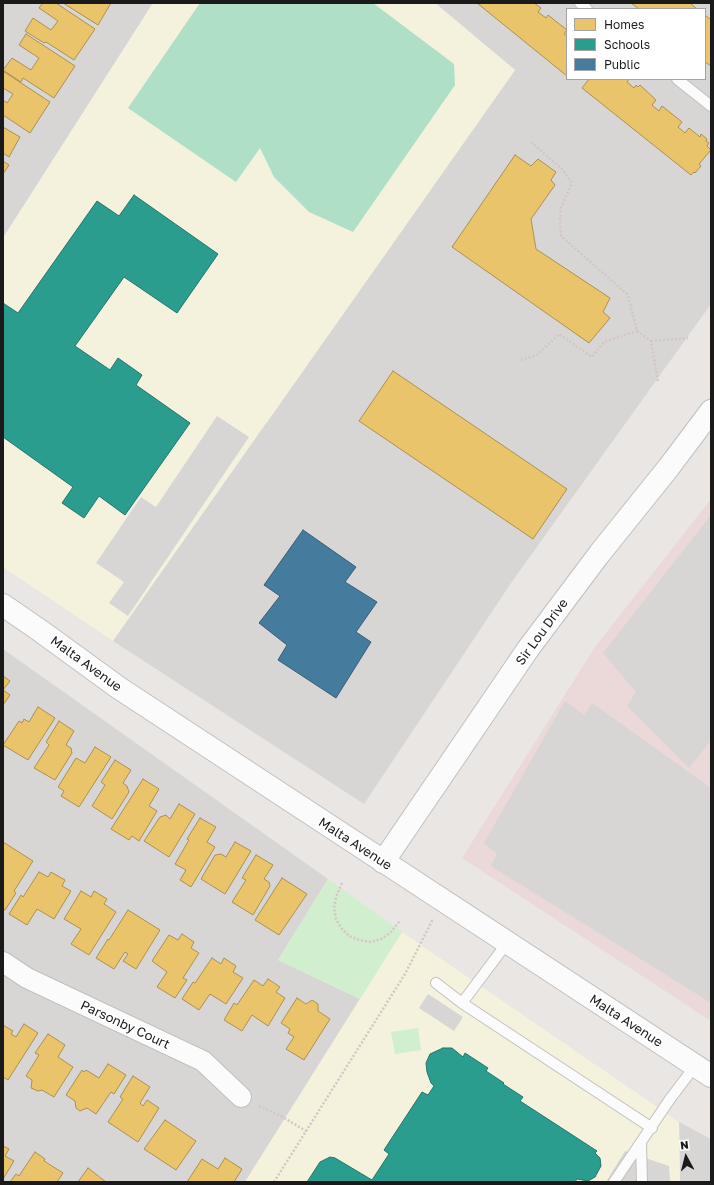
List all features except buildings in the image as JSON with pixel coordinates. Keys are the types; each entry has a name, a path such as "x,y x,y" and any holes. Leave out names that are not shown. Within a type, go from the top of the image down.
{"street":[{"name":"Sir Lou Drive","path":"383,862 528,649 600,553 669,467 711,411"},
{"name":"Malta Avenue","path":"3,605 119,688 703,1071"},
{"name":"Parsonby Court","path":"3,962 27,978 203,1061 241,1097"}],"lane":[{"path":"678,80 711,106"},
{"path":"462,1003 506,943"},
{"path":"436,983 462,1003 652,1128"},
{"path":"614,1182 652,1128 670,1099 703,1071"},
{"path":"641,1144 642,1182"}],"path":[{"path":"531,142 562,169 572,183 561,208 561,236 628,295 638,331 651,341 688,338"},
{"path":"522,360 537,355 559,334 592,357 604,342 638,331"},
{"path":"651,341 658,382"},
{"path":"342,883 336,897 334,908 336,918 341,928 349,936 370,942 381,939 390,934 400,921"},
{"path":"274,1182 405,974 442,900"},
{"path":"241,1097 281,1116 306,1131"}],"shaded area":[{"path":"3,3 153,3 3,238"},
{"path":"153,3 435,3 515,70 113,641 3,567 3,238"},
{"path":"435,3 711,3 711,304 511,583 267,422 515,70"},
{"path":"526,91 528,109 540,98 711,234 711,271 693,291 697,303 639,315 630,263 594,234 615,204 527,131 465,211 436,189 500,104 511,112 507,95"},
{"path":"397,262 464,311 452,327 507,366 480,402 359,314"},
{"path":"217,416 249,437 128,616 109,603 124,582 96,563 141,497 156,507"},
{"path":"267,422 511,583 364,804 113,641"},
{"path":"711,499 711,1021 462,858 595,647"},
{"path":"711,515 711,740 689,768 627,706 636,692 603,653"},
{"path":"3,649 328,879 278,960 360,999 245,1182 3,1182"},
{"path":"565,701 584,715 592,703 711,788 711,1003 491,866 497,854 484,843"},
{"path":"402,932 679,1122 680,1182 245,1182"},
{"path":"428,994 463,1017 454,1031 419,1008"},
{"path":"679,1122 711,1139 711,1182 680,1182"},
{"path":"625,1151 669,1166 670,1182 606,1182"},
{"path":"703,1158 711,1163 711,1182 698,1182 692,1177"}],"green space":[{"path":"200,3 373,3 454,64 455,85 353,232 309,212 274,177 260,148 236,182 128,108"},
{"path":"328,879 402,932 360,999 278,960"},
{"path":"418,1028 421,1050 395,1054 391,1032"}]}
